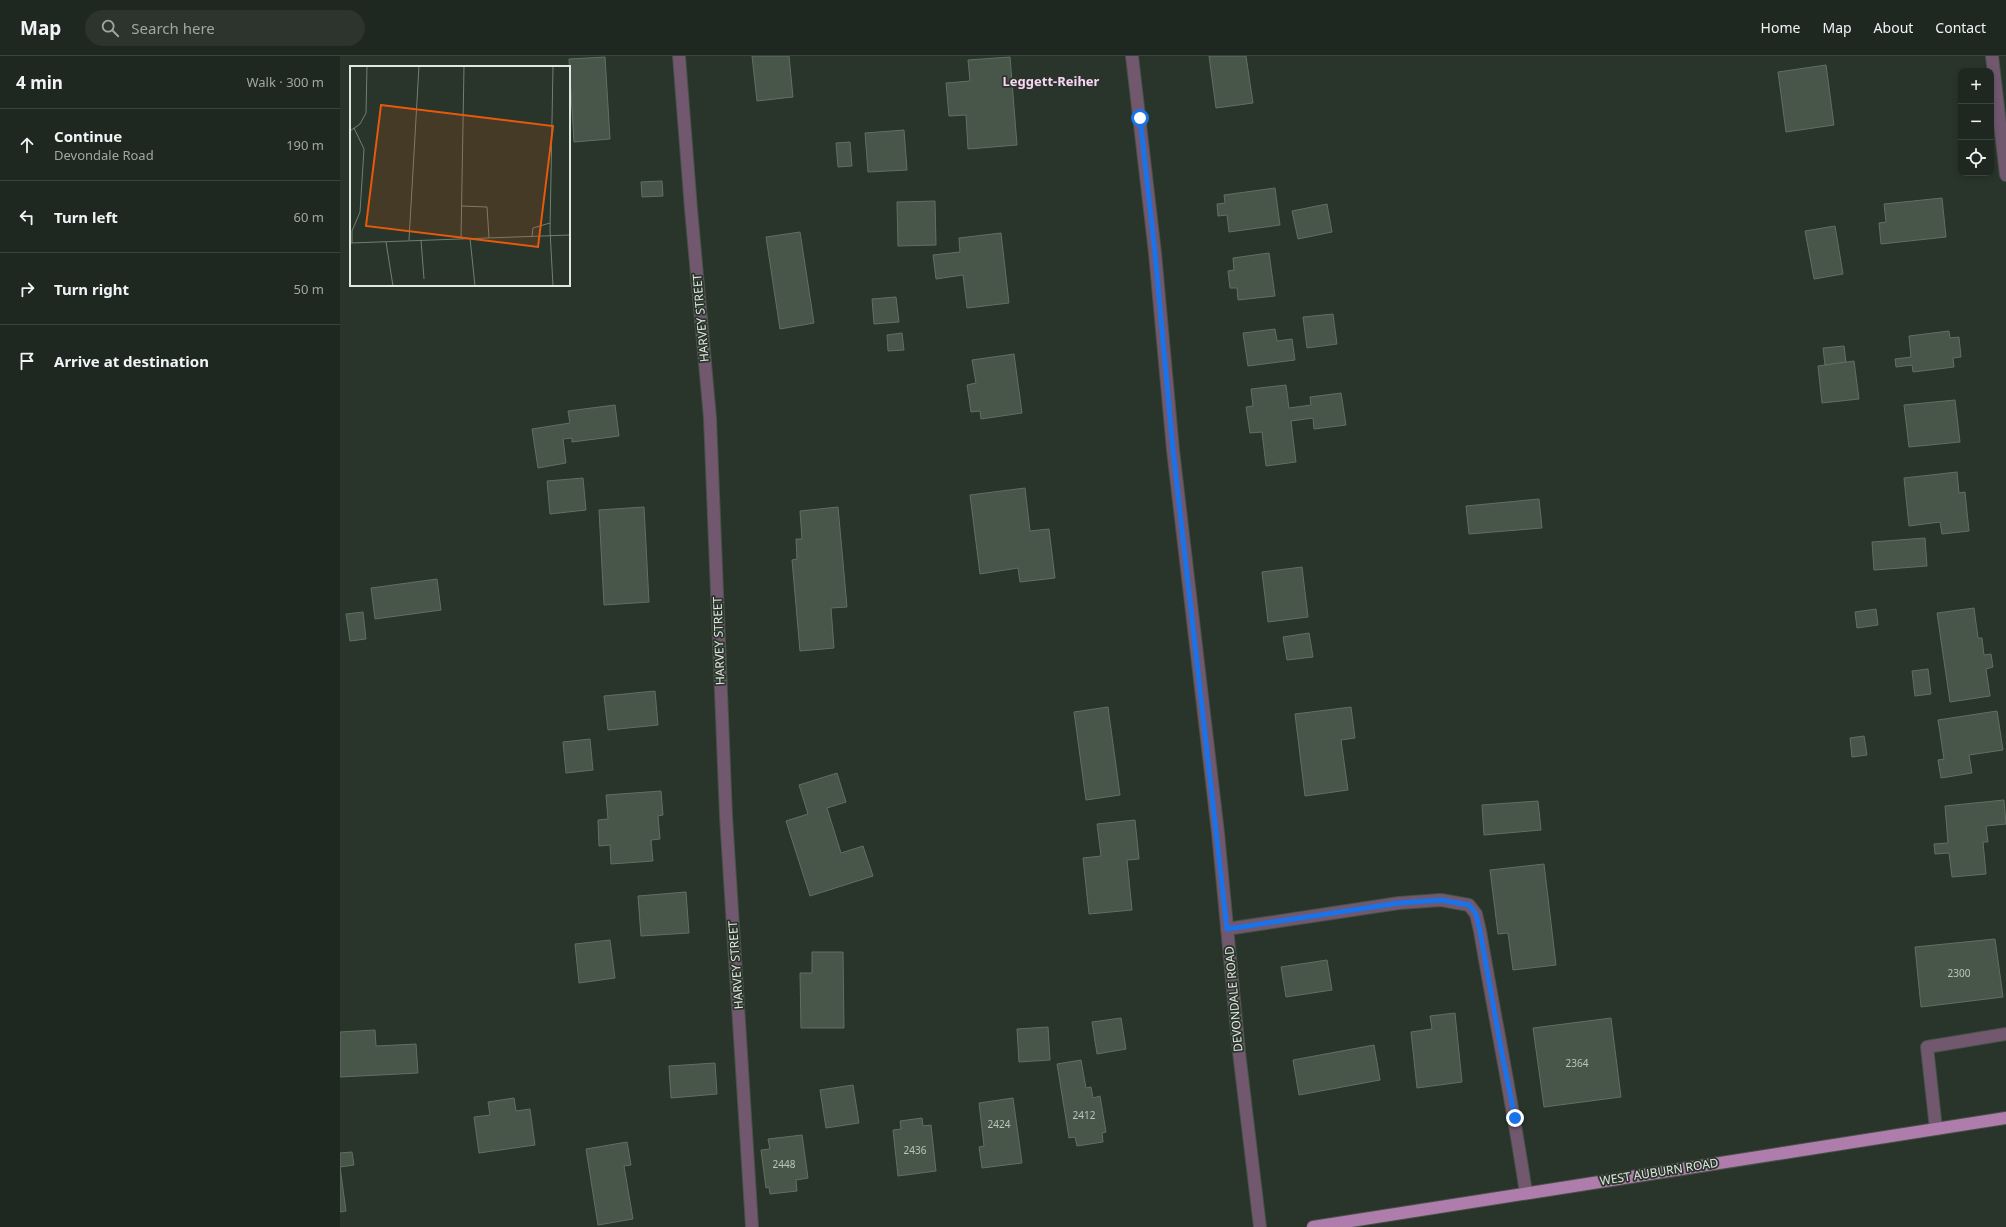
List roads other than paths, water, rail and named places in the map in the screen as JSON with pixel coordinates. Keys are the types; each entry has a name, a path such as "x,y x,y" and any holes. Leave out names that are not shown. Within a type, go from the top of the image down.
{"main road":[{"name":"WEST AUBURN ROAD","path":"1313,1227 1348,1224 1526,1193 2006,1118"}],"street":[{"name":"HARVEY STREET","path":"680,56 691,209 710,418 726,816 752,1227"},
{"name":"DEVONDALE ROAD","path":"1132,56 1155,253 1173,450 1227,929 1239,1052 1260,1227"},
{"path":"1992,56 2006,176"},
{"path":"1227,929 1399,903 1441,900 1469,905 1476,914 1480,931 1515,1118 1526,1193"},
{"path":"1936,1129 1927,1047 2006,1034"}],"district":[{"name":"Leggett-Reiher","path":"1051,81"}]}
